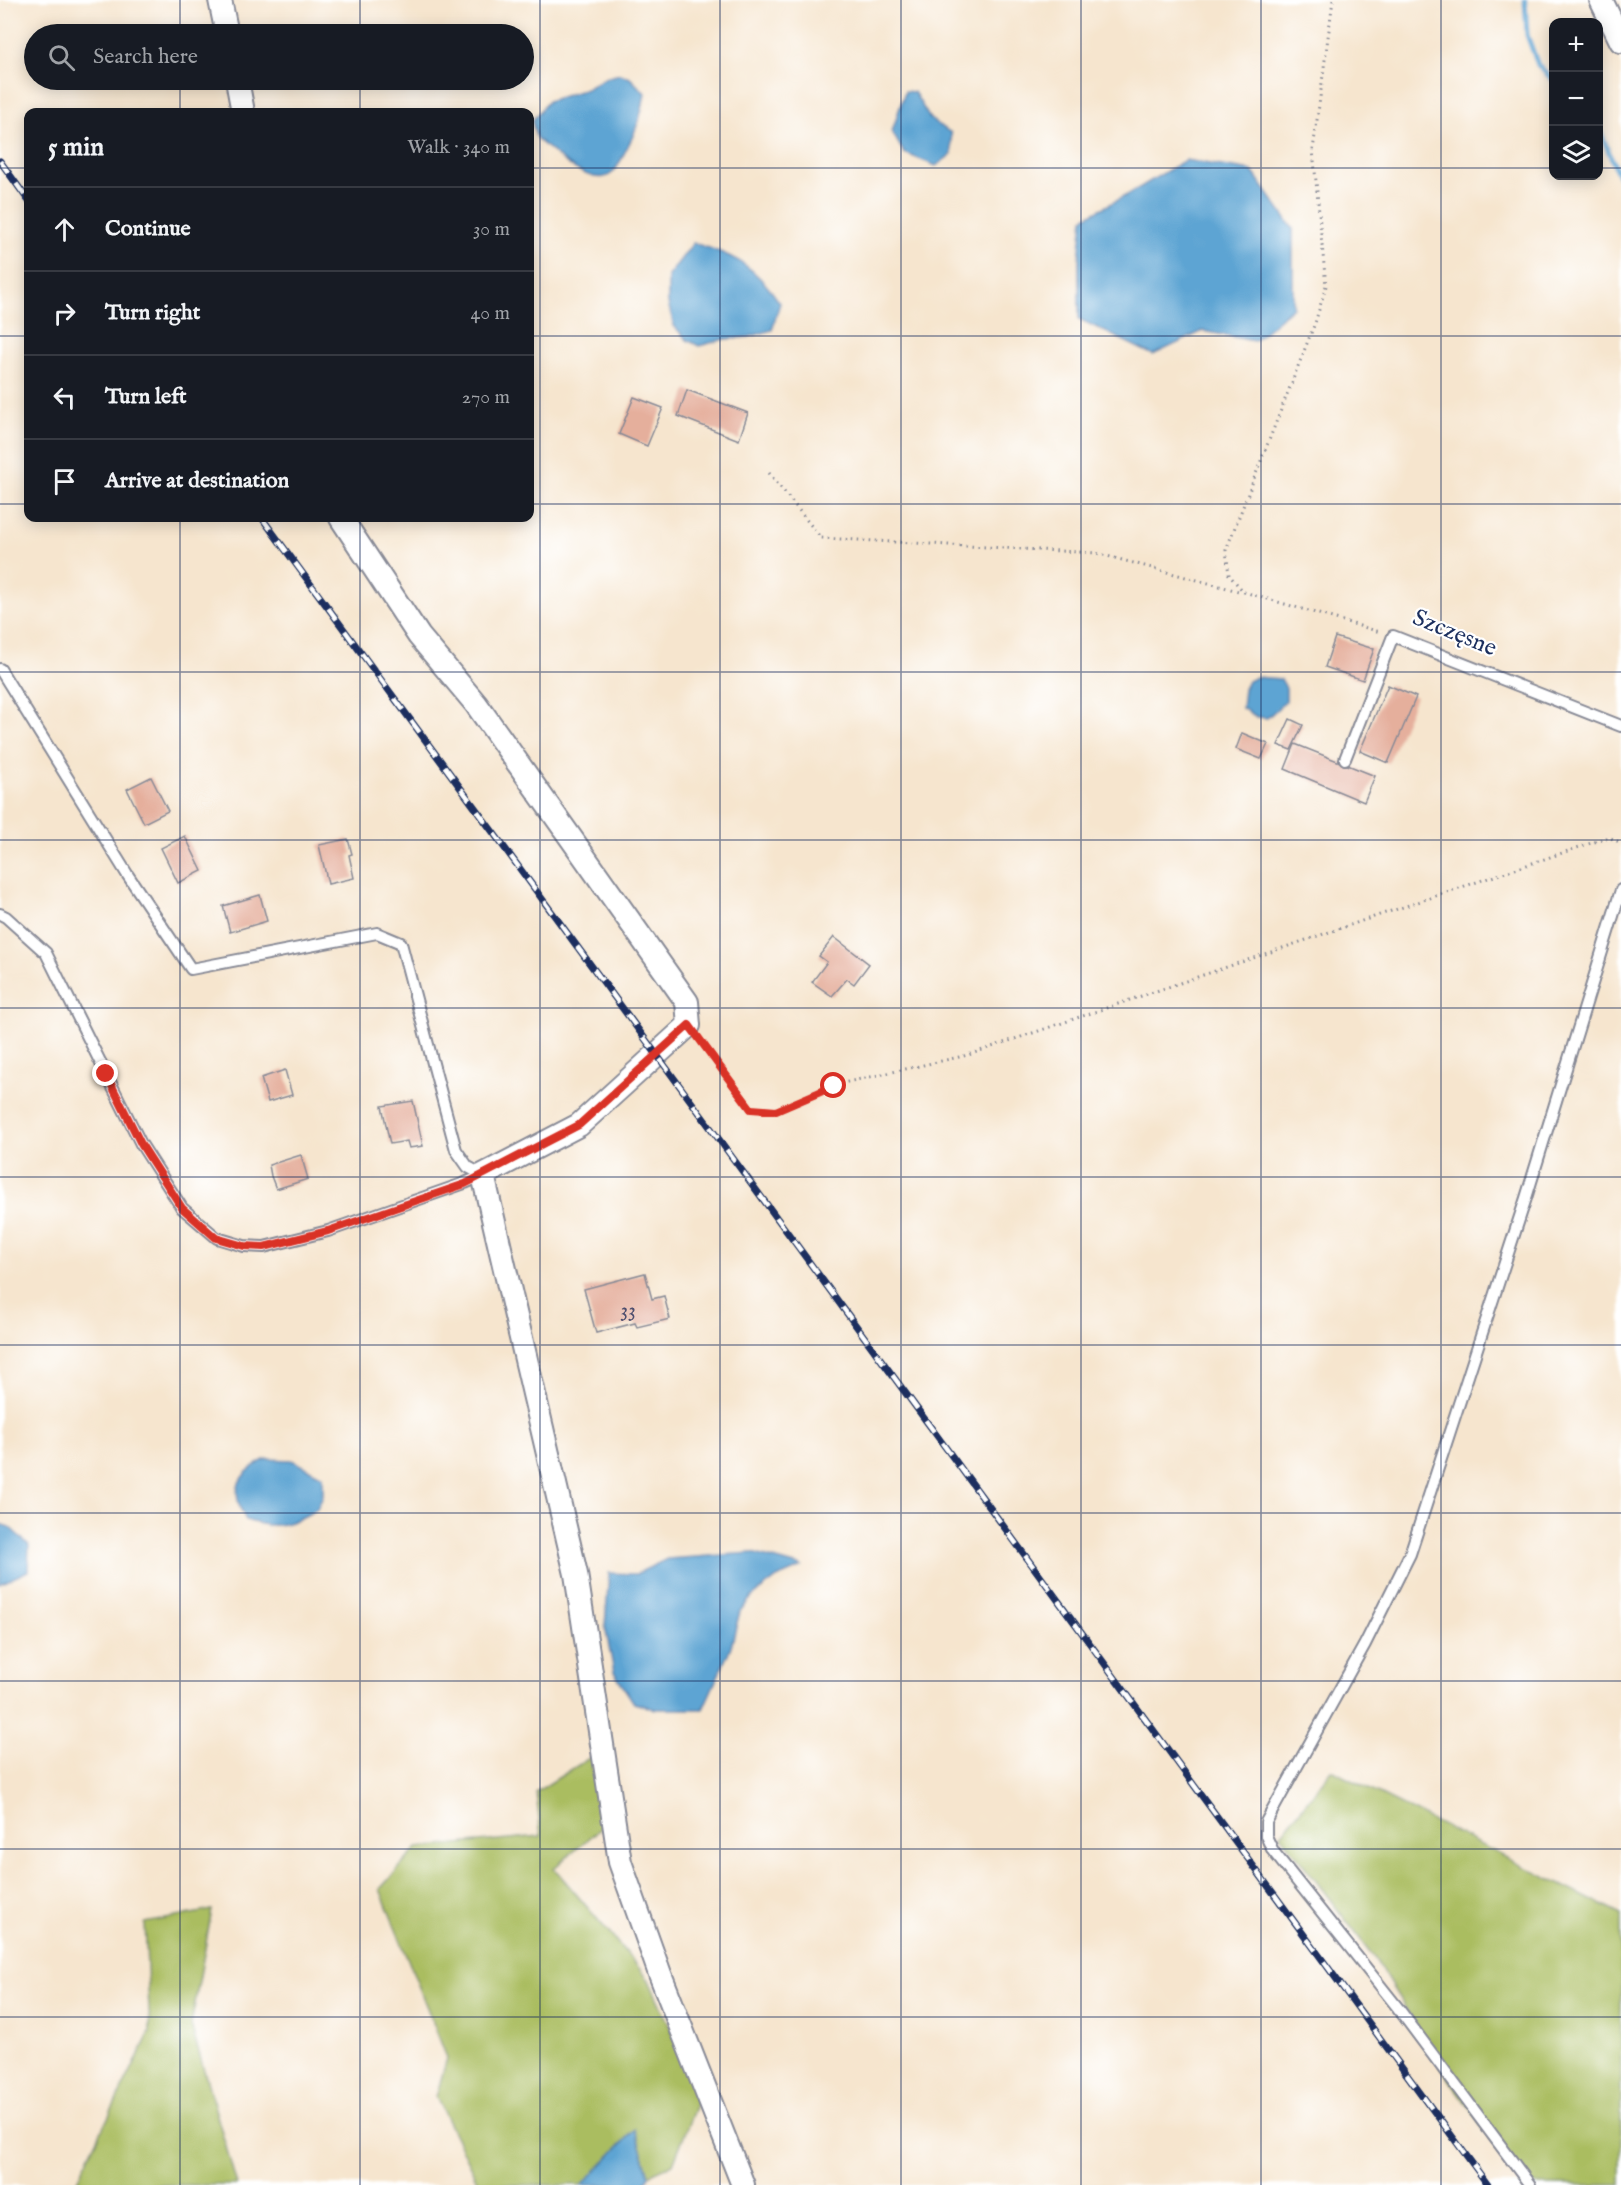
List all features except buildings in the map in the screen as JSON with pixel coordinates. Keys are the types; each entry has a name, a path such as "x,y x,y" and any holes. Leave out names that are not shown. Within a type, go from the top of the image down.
{"street":[{"path":"220,0 225,24"},
{"path":"1601,0 1621,40"},
{"path":"239,90 242,108"},
{"path":"344,522 419,636 476,704 687,1002 689,1025 579,1125 483,1175 576,1574 620,1862 660,1974 743,2185"}],"lane":[{"name":"Szczęsne","path":"1345,759 1393,636 1621,726"},
{"path":"0,669 127,874 191,969 376,933 401,943 456,1150 468,1167 483,1175"},
{"path":"1530,2185 1398,2008 1273,1851 1266,1836 1266,1822 1365,1644 1410,1554 1526,1198 1621,890"},
{"path":"0,914 46,953 141,1144 182,1208 216,1238 244,1246 264,1247 328,1231 465,1184 483,1175"}],"path":[{"path":"1244,592 1229,575 1226,550 1316,323 1326,286 1312,150 1334,0"},
{"path":"769,473 821,538 1096,553 1244,592 1393,636"},
{"path":"689,1025 751,1109 776,1111 834,1086 968,1055 1609,837 1621,843"}],"green space":[{"path":"594,1755 605,1825 554,1868 649,1980 700,2094 673,2164 649,2175 635,2130 582,2185 479,2185 436,2097 447,2058 380,1889 417,1848 541,1836 536,1792"},
{"path":"1331,1770 1621,1915 1621,2185 1523,2185 1449,2079 1373,1956 1281,1835"},
{"path":"212,1910 191,2025 237,2185 75,2185 150,2032 145,1923"}],"water":[{"path":"620,74 630,78 645,93 633,136 620,163 611,174 593,177 582,173 536,138 534,118 548,101 586,89 605,78"},
{"path":"905,91 914,92 930,119 951,133 952,154 936,166 904,153 892,132"},
{"path":"1185,160 1252,171 1293,229 1293,307 1254,341 1203,331 1153,355 1079,319 1079,260 1083,218 1129,194"},
{"path":"693,243 721,252 743,264 762,280 780,303 772,330 749,337 725,339 699,346 687,340 674,326 668,303 668,276"},
{"path":"1256,677 1281,679 1286,688 1286,701 1267,718 1257,717 1242,708 1244,689 1248,681"},
{"path":"266,1459 292,1460 323,1476 323,1496 317,1509 299,1519 283,1524 266,1525 246,1520 238,1500 239,1484 248,1471"},
{"path":"0,1524 9,1527 29,1545 28,1571 0,1584"},
{"path":"752,1553 802,1567 777,1578 752,1597 740,1611 731,1647 703,1709 656,1709 634,1703 614,1672 605,1626 609,1573 636,1574 667,1559"},
{"path":"635,2130 649,2175 645,2185 582,2185"}],"waterway":[{"path":"1525,0 1527,35 1538,65 1549,76"},
{"path":"1603,138 1621,181"}],"railway":[{"path":"0,161 24,194"},
{"path":"265,522 1488,2185"}],"route":[{"path":"106,1074 141,1144 182,1208 216,1238 244,1246 264,1247 328,1231 465,1184 579,1125 689,1025 751,1109 776,1111 834,1086"}]}
